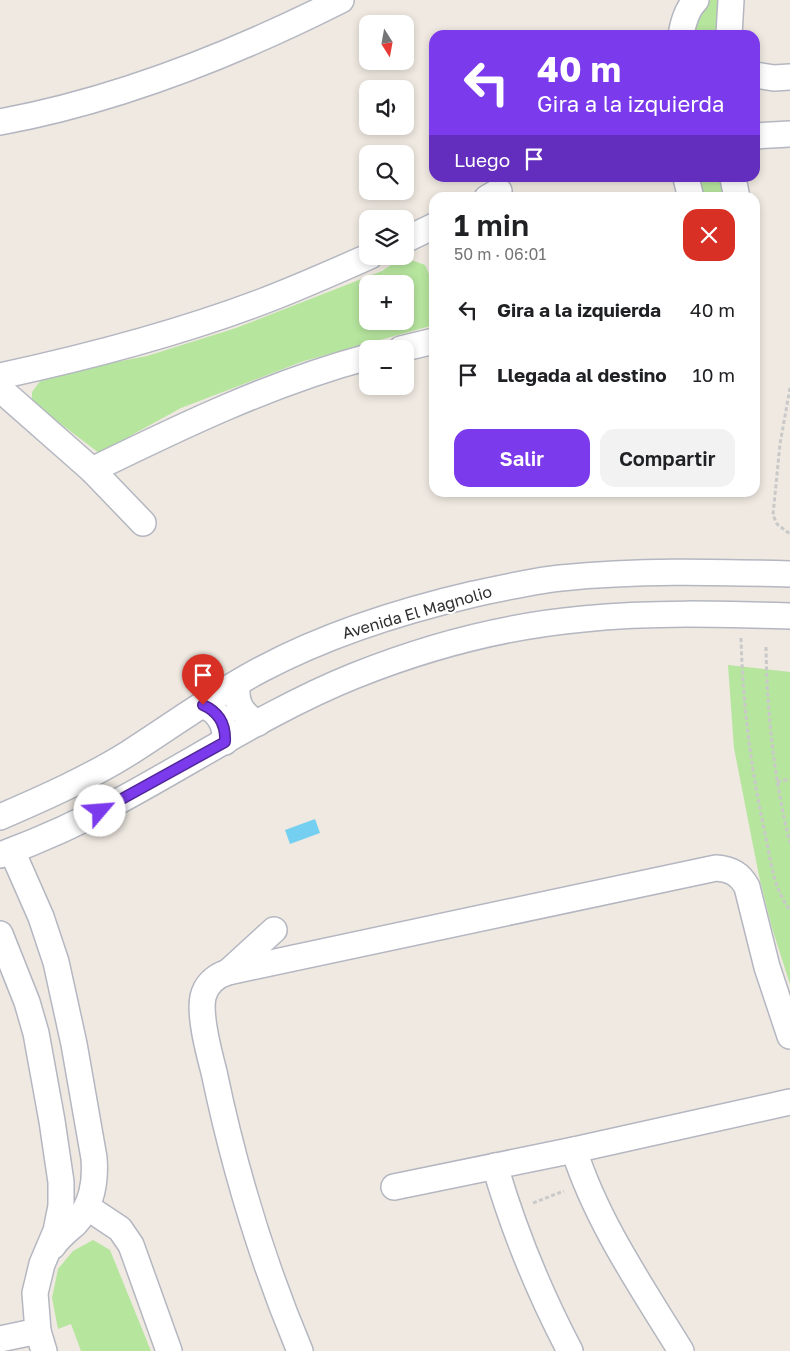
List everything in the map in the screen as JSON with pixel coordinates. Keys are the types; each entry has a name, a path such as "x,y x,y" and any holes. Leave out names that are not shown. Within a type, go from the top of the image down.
{"street":[{"path":"0,122 83,102 176,73 267,36 341,0"},
{"path":"683,30 692,4 696,0"},
{"path":"729,30 731,0"},
{"path":"760,76 774,78 790,77"},
{"path":"760,136 790,134"},
{"path":"414,236 429,228"},
{"path":"0,376 118,348 189,326 259,302 359,261"},
{"path":"414,346 429,343"},
{"path":"92,470 227,406 325,369 359,360"},
{"path":"0,389 92,470 143,523"},
{"name":"Avenida El Magnolio","path":"0,817 32,804 127,754 238,682 296,653 357,628 449,600 559,578 618,573 674,572 790,574"},
{"path":"48,1252 57,1240 75,1224 87,1207 94,1189 96,1177 90,1130 74,1044 56,962 34,898 6,853 65,829 118,802 258,723 354,676 415,655 500,632 582,618 692,614 790,616"},
{"path":"238,682 236,691 240,708 258,723"},
{"path":"203,705 210,708 222,720 225,742"},
{"path":"300,1351 276,1290 250,1213 221,1108 208,1047 202,1006 203,997 212,981 219,975 716,868 737,874 748,887 766,967 790,1036"},
{"path":"228,972 274,930"},
{"path":"0,934 27,1002 36,1033 52,1121 62,1194 56,1231 38,1277 35,1294 41,1341 0,1339"},
{"path":"394,1187 574,1150 790,1102"},
{"path":"574,1150 583,1178 607,1228 681,1351"},
{"path":"495,1166 522,1249 570,1351"},
{"path":"87,1207 120,1229 131,1244 169,1351"}],"path":[{"path":"790,388 780,444 773,515 777,524 790,534"},
{"path":"740,614 742,683 752,767 774,878 778,890 790,910"},
{"path":"766,647 767,702 771,739 777,782 790,843"},
{"path":"777,782 790,780"},
{"path":"508,1210 569,1189 583,1178"}],"green space":[{"path":"710,0 721,0 718,30 694,30 699,15"},
{"path":"697,182 723,182 726,192 700,192"},
{"path":"414,261 425,265 429,274 429,326 380,340 359,340 359,346 304,361 181,408 99,453 32,402 32,392 44,376 147,356 236,328 359,280 359,330 414,330 414,275 372,275 391,265 414,265"},
{"path":"728,665 790,672 790,984 772,928 759,876 734,748"},
{"path":"93,1240 110,1250 151,1351 81,1351 71,1324 58,1329 52,1298 58,1269 73,1251"}],"water":[{"path":"315,819 320,833 290,844 285,830"}],"route":[{"path":"100,811 225,742 222,720 210,708 203,705"}]}
